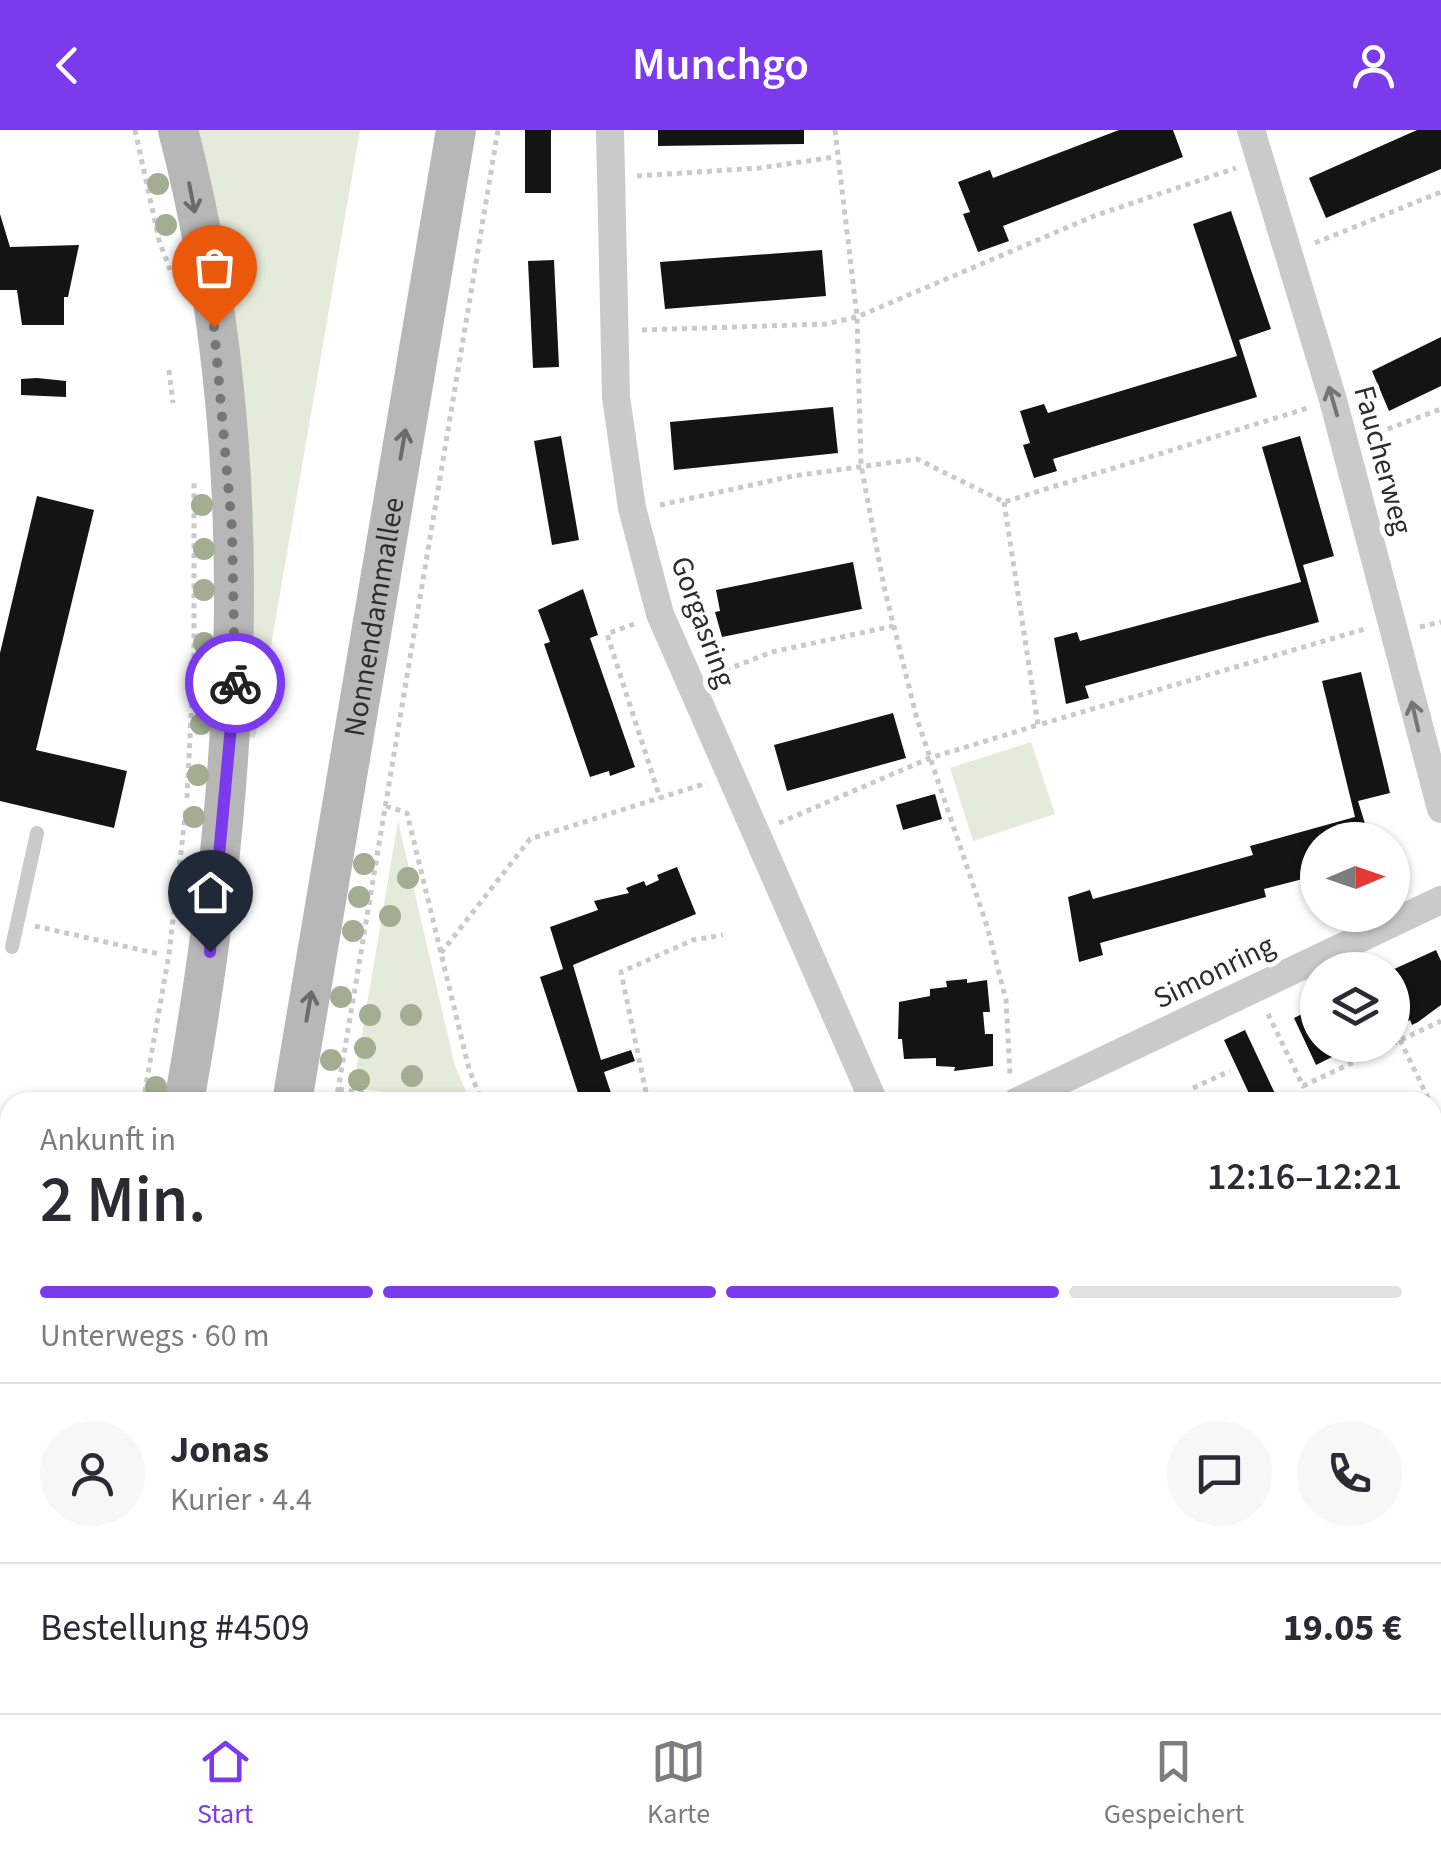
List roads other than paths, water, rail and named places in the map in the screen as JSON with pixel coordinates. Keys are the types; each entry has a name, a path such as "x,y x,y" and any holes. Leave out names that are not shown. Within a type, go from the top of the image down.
{"main road":[{"path":"178,130 204,261 224,412 235,678 219,884 186,1092"},
{"name":"Nonnendammallee","path":"294,1092 456,130"}],"street":[{"name":"Gorgasring","path":"610,130 616,397 632,508 660,614 870,1092"},
{"name":"Faucherweg","path":"1250,130 1402,625 1441,809"},
{"name":"Simonring","path":"1019,1092 1256,988 1441,900"}],"lane":[{"path":"12,947 37,833"}]}
